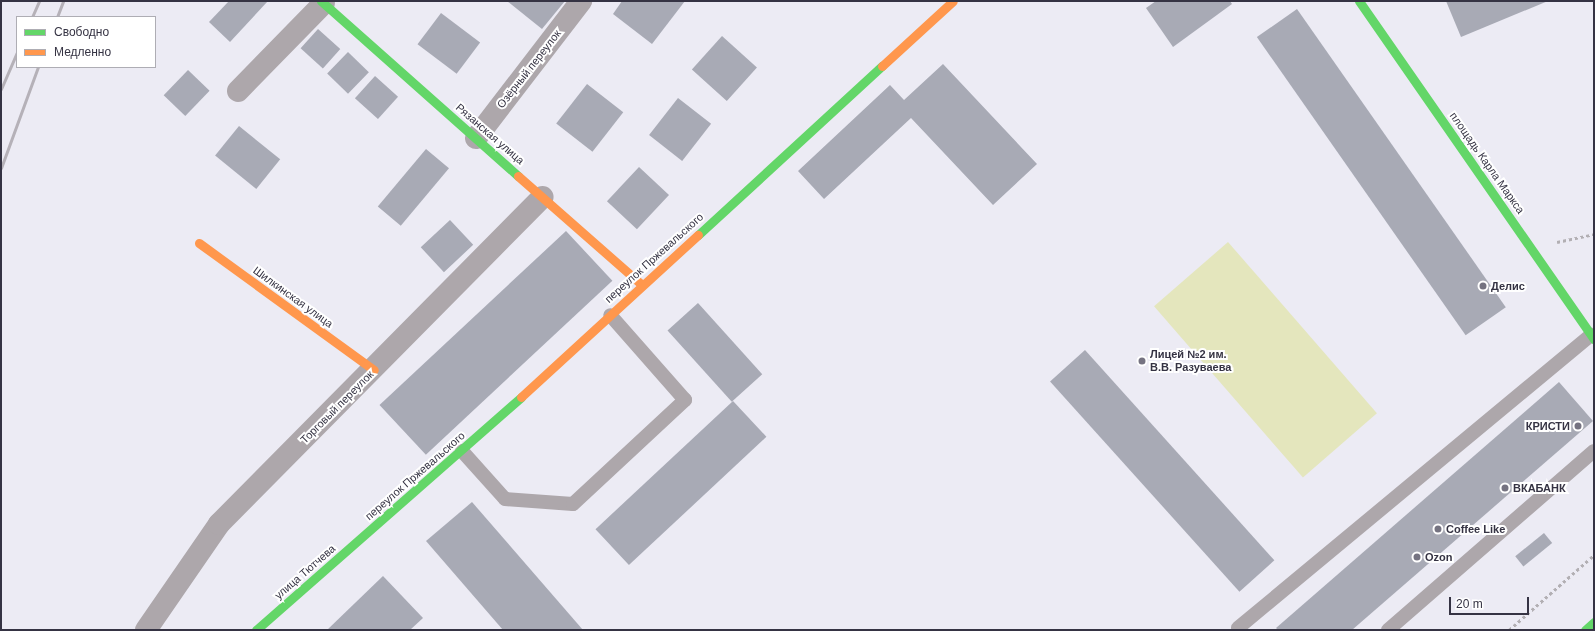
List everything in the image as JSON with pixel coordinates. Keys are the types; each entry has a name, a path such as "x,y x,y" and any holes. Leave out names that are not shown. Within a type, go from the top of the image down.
{"street":[{"name":"Озёрный переулок","path":"476,138 581,1"},
{"name":"переулок Пржевальского","path":"370,532 462,451 953,1"},
{"name":"площадь Карла Маркса","path":"1359,1 1532,248 1592,337"},
{"name":"Рязанская улица","path":"322,2 642,285"},
{"path":"238,91 322,2"},
{"name":"Торговый переулок","path":"146,630 219,524 374,370 543,197"},
{"name":"Шилкинская улица","path":"199,243 374,370"},
{"name":"улица Тютчева","path":"256,630 370,532"},
{"path":"1585,630 1594,622"}],"lane":[{"path":"462,451 505,499 573,504 686,400 610,315"},
{"path":"1238,629 1592,337"},
{"path":"1388,630 1594,451"}],"path":[{"path":"1532,248 1594,234"},
{"path":"1509,630 1594,555"}],"green space":[{"path":"1228,242 1377,413 1303,478 1154,306"}],"building":[{"path":"229,1 268,1 230,42 209,22"},
{"path":"507,1 565,1 542,29"},
{"path":"622,1 685,1 652,44 613,14"},
{"path":"1156,1 1230,1 1232,4 1173,47 1146,8"},
{"path":"1446,1 1548,1 1461,37"},
{"path":"1297,9 1506,307 1466,335 1257,37"},
{"path":"441,13 480,42 457,74 418,44"},
{"path":"318,29 340,49 323,68 301,48"},
{"path":"722,36 757,67 727,101 692,69"},
{"path":"348,52 369,72 348,94 327,74"},
{"path":"943,64 1037,164 993,205 911,118 824,199 798,171 890,85 904,100"},
{"path":"188,70 210,91 185,116 164,95"},
{"path":"375,76 398,97 378,119 355,98"},
{"path":"587,84 623,112 592,152 556,123"},
{"path":"678,98 711,124 682,161 649,135"},
{"path":"239,126 280,159 256,189 215,156"},
{"path":"426,149 449,168 401,226 378,206"},
{"path":"639,167 669,195 637,229 607,201"},
{"path":"450,220 473,245 444,272 421,247"},
{"path":"566,231 612,281 426,455 380,405"},
{"path":"698,303 762,374 732,402 668,330"},
{"path":"1085,350 1274,560 1239,592 1050,381"},
{"path":"1559,382 1593,421 1352,630 1278,630 1276,628"},
{"path":"733,401 766,437 629,565 596,529"},
{"path":"472,502 583,630 503,630 426,541"},
{"path":"1544,533 1552,543 1523,566 1515,556"},
{"path":"383,576 423,618 410,630 327,630"}],"railway":[{"path":"32,16 39,1"},
{"path":"57,16 63,1"},
{"path":"1,89 16,54"},
{"path":"1,168 38,68"}],"traffic: fast":[{"path":"321,1 518,176"},
{"path":"1359,1 1594,339"},
{"path":"698,235 882,66"},
{"path":"256,630 521,397"},
{"path":"1585,630 1594,622"}],"traffic: slow":[{"path":"882,66 953,1"},
{"path":"518,176 642,285"},
{"path":"521,397 698,235"},
{"path":"199,243 374,370"}],"place":[{"name":"Делис","path":"1483,286"},
{"name":"Лицей №2 им. В.В. Разуваева","path":"1142,361"},
{"name":"КРИСТИ","path":"1578,426"},
{"name":"ВКАБАНК","path":"1505,488"},
{"name":"Coffee Like","path":"1438,529"},
{"name":"Ozon","path":"1417,557"}]}
